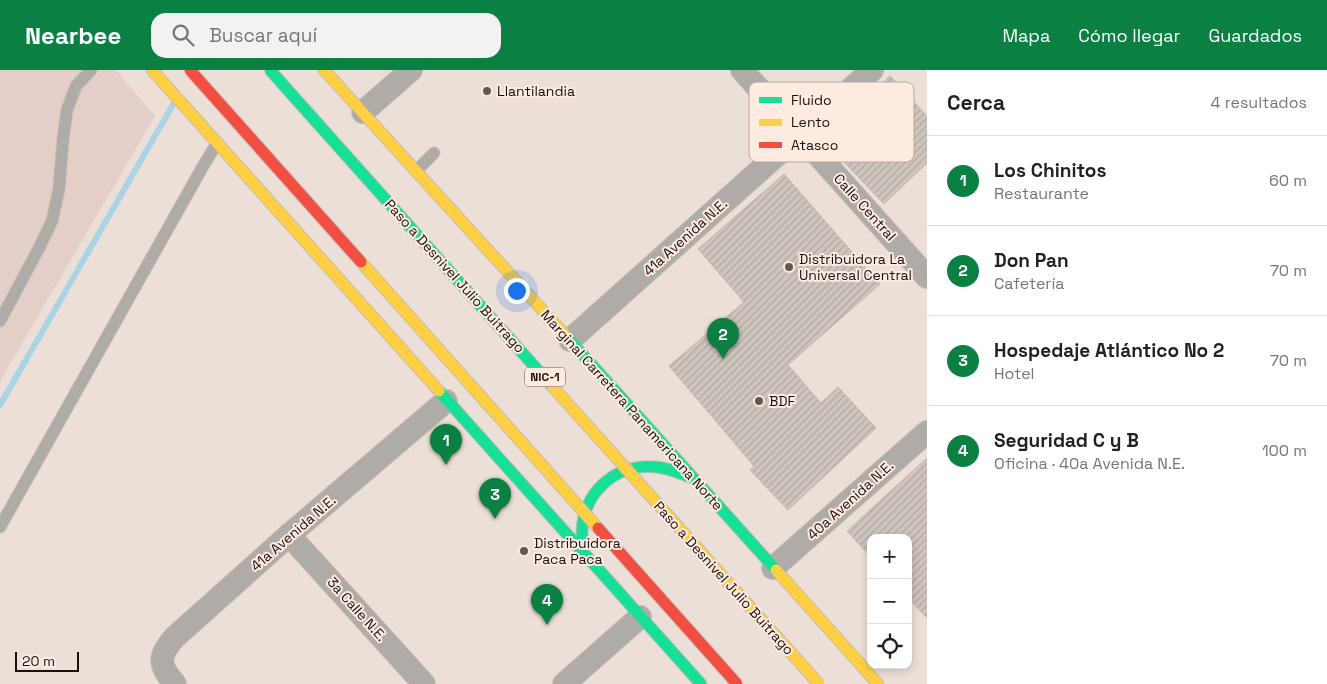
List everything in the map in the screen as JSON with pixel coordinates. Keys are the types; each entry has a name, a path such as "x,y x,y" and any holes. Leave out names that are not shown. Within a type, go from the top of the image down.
{"main road":[{"path":"152,70 701,684"},
{"path":"190,70 737,684"},
{"name":"Paso a Desnivel Julio Buitrago","path":"270,70 819,684"},
{"name":"Marginal Carretera Panamericana Norte","path":"324,70 570,340 878,684"},
{"path":"585,555 581,533 583,514 595,493 607,481 622,472 648,466 669,469 693,478"}],"street":[{"path":"363,112 411,70"},
{"name":"Calle Central","path":"742,70 753,82"},
{"name":"41a Avenida N.E.","path":"859,82 872,70"},
{"name":"41a Avenida N.E.","path":"570,340 770,162"},
{"name":"Calle Central","path":"824,162 927,278"},
{"name":"41a Avenida N.E.","path":"172,681 162,664 163,654 170,644 289,535 446,400"},
{"name":"40a Avenida N.E.","path":"773,568 927,432"},
{"name":"3a Calle N.E.","path":"289,535 424,684"},
{"path":"564,684 640,617"}],"lane":[{"path":"0,320 52,221 59,189 67,110 76,86 91,70"},
{"path":"0,527 217,143"},
{"path":"416,171 434,152"}],"shaded area":[{"path":"0,70 116,70 155,116 0,381"}],"building":[{"path":"890,76 896,82 884,82"},
{"path":"914,102 927,116 927,163 884,204 844,162 914,162"},
{"path":"784,174 880,284 788,365 821,403 838,387 876,428 788,510 750,470 754,466 669,366 744,302 698,249"},
{"path":"927,458 927,618 912,602 912,534 867,534 867,553 847,531"}],"waterway":[{"path":"0,405 174,103"}],"traffic: fast":[{"path":"270,70 552,386"},
{"path":"566,336 776,570"},
{"path":"439,391 701,684"},
{"path":"582,536 583,521 587,507 603,484 614,476 627,470 641,467 656,467 693,478"}],"traffic: slow":[{"path":"152,70 439,391"},
{"path":"324,70 566,336"},
{"path":"361,262 598,528"},
{"path":"552,386 819,684"},
{"path":"776,570 878,684"}],"traffic: jam":[{"path":"190,70 361,262"},
{"path":"598,528 737,684"}],"place":[{"name":"Llantilandia","path":"487,91"},
{"name":"Distribuidora La Universal Central","path":"789,267"},
{"name":"Don Pan","path":"723,359"},
{"name":"BDF","path":"759,401"},
{"name":"Los Chinitos","path":"446,465"},
{"name":"Hospedaje Atlántico No 2","path":"495,519"},
{"name":"Distribuidora Paca Paca","path":"524,551"},
{"name":"Seguridad C y B","path":"547,625"}]}
